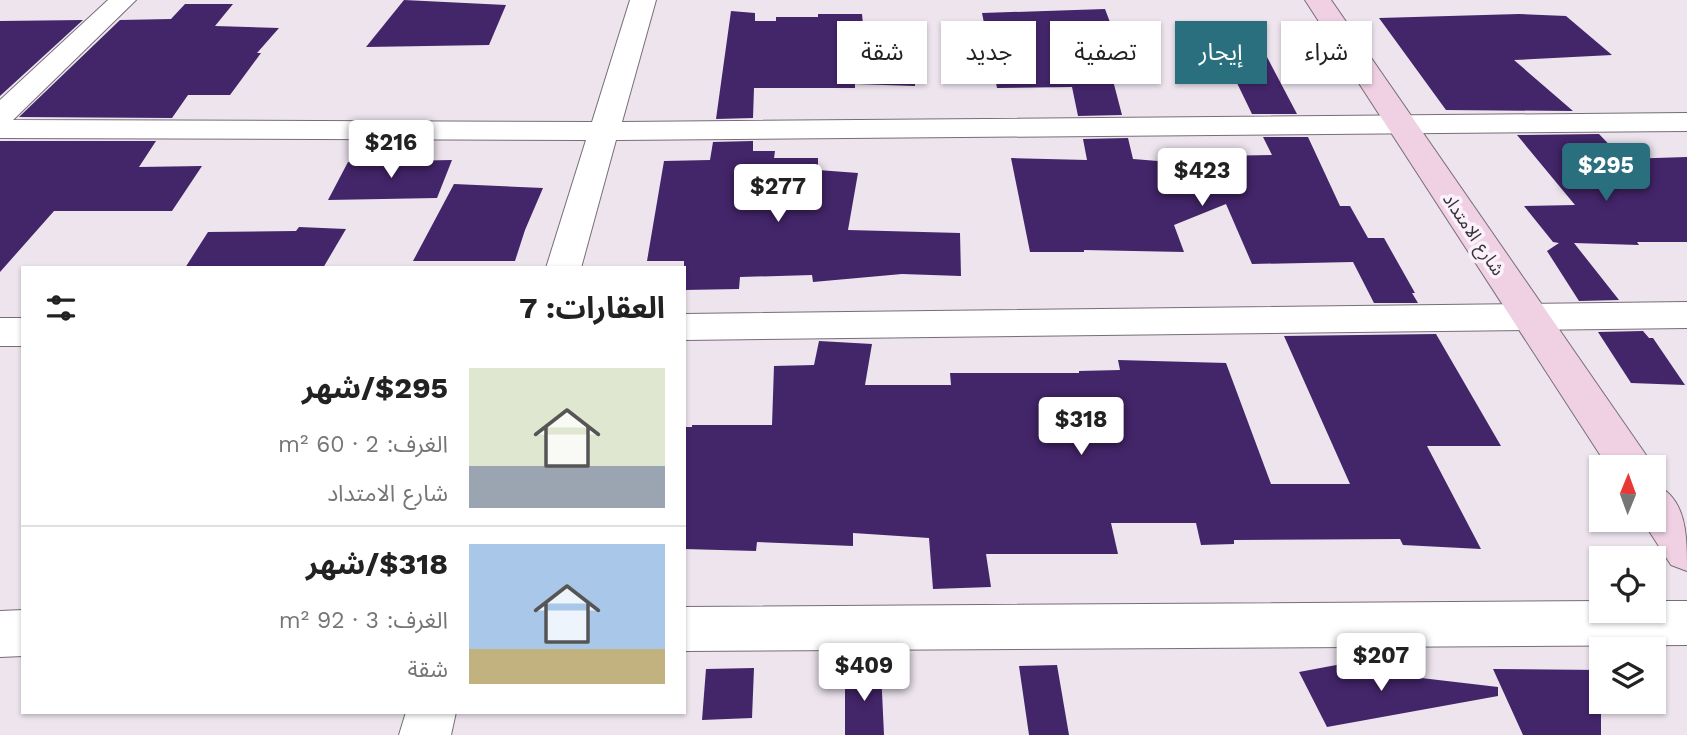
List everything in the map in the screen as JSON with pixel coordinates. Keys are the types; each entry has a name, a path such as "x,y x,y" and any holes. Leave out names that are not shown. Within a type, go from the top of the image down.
{"street":[{"path":"0,116 122,0"},
{"path":"564,266 643,0"},
{"name":"شارع الامتداد","path":"1318,0 1623,455"},
{"path":"0,129 604,131 1400,122 1687,122"},
{"path":"686,327 1687,315"},
{"path":"0,332 21,332"},
{"path":"1666,520 1687,551"},
{"path":"686,629 1687,623"},
{"path":"0,634 21,634"},
{"path":"425,735 430,714"}],"building":[{"path":"404,0 506,5 489,45 366,47"},
{"path":"185,4 233,4 215,26 279,28 257,53 261,53 230,95 188,95 172,118 19,117 120,20 171,19"},
{"path":"1105,9 1110,21 1050,21 1050,84 1114,84 1122,115 1078,116 1072,87 997,88 996,84 1036,84 1036,21 984,21 982,13"},
{"path":"731,11 755,13 755,21 776,21 776,17 818,17 818,14 862,14 863,21 837,21 837,84 855,84 855,88 754,88 753,118 716,119"},
{"path":"1519,14 1566,16 1612,55 1514,60 1573,111 1446,110 1379,18"},
{"path":"83,20 0,96 0,21"},
{"path":"1267,57 1297,114 1252,114 1237,84 1267,84"},
{"path":"855,84 915,84 915,86"},
{"path":"1599,134 1623,159 1687,157 1687,242 1637,242 1639,245 1574,243 1619,300 1579,301 1547,251 1559,243 1553,242 1524,206 1575,205 1517,135"},
{"path":"1263,137 1308,137 1340,206 1350,206 1368,238 1384,238 1418,303 1374,303 1353,262 1252,264 1226,204 1174,225 1184,252 1030,252 1011,158 1087,160 1083,139 1128,138 1133,159 1220,166 1216,156 1272,155"},
{"path":"0,141 156,141 139,167 202,166 172,211 54,211 0,272"},
{"path":"753,141 753,151 775,151 774,158 818,158 818,170 858,173 848,230 960,233 961,276 902,274 813,282 812,275 740,277 739,289 686,290 684,261 647,261 664,161 710,160 713,142"},
{"path":"452,160 437,198 328,200 348,162"},
{"path":"454,184 543,188 515,261 413,261"},
{"path":"299,227 346,229 324,266 186,266 208,232 296,231"},
{"path":"1643,331 1649,338 1653,338 1685,385 1631,383 1598,332"},
{"path":"1436,334 1501,446 1427,446 1481,549 1403,545 1400,539 1234,540 1234,544 1201,545 1196,523 1111,523 1118,554 986,554 991,587 933,589 929,538 853,533 853,546 757,542 756,551 686,549 686,427 772,425 774,366 814,365 819,341 872,344 865,385 951,385 950,373 1079,373 1120,370 1118,360 1226,363 1271,484 1350,484 1284,336"},
{"path":"1363,660 1370,672 1498,687 1498,696 1327,727 1299,672"},
{"path":"1057,665 1069,735 1029,735 1019,666"},
{"path":"754,668 752,718 702,720 706,669"},
{"path":"1493,669 1589,670 1589,714 1601,714 1601,735 1523,735"},
{"path":"845,671 881,671 884,735 845,735"}]}
